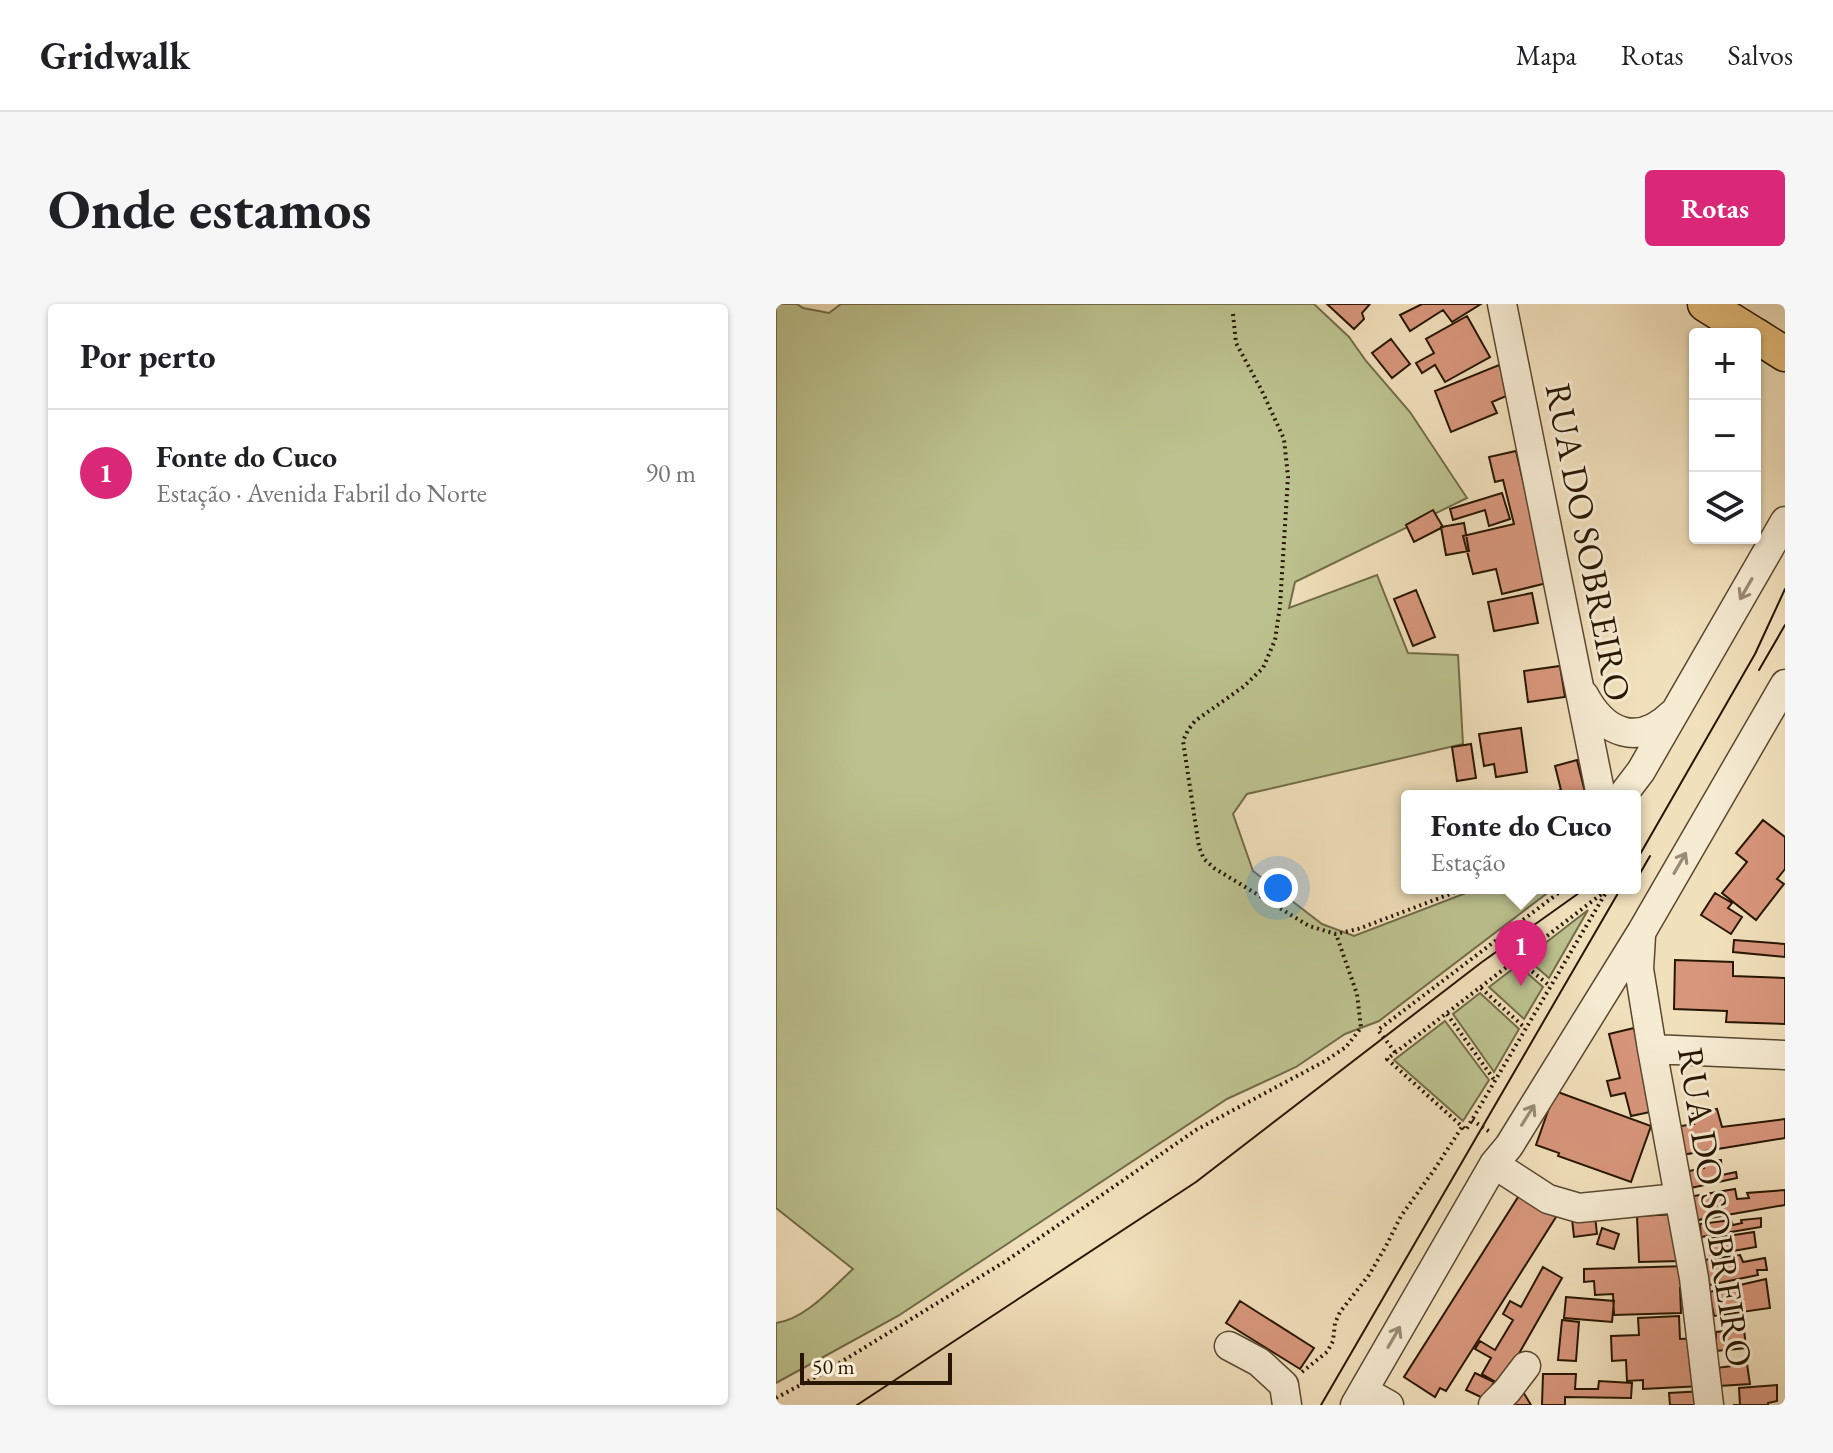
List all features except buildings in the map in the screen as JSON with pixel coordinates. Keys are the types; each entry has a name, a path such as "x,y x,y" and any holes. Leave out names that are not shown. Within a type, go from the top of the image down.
{"main road":[{"path":"1705,304 1768,343"}],"street":[{"name":"RUA DO SOBREIRO","path":"1502,304 1600,790"},
{"path":"1627,790 1641,771 1785,521"},
{"path":"1389,1405 1360,1398 1494,1164 1509,1146 1594,1011 1785,684"},
{"path":"1580,687 1602,720 1614,729 1628,733 1652,729 1675,710"},
{"name":"RUA DO SOBREIRO","path":"1642,931 1639,969 1694,1278 1709,1405"},
{"name":"RUA DO SOBREIRO","path":"1594,1011 1609,1004 1623,1005 1634,1011 1650,1036"},
{"path":"1650,1036 1785,1055"},
{"path":"1494,1164 1548,1199 1579,1208 1678,1198"},
{"path":"1229,1346 1259,1362 1292,1392"},
{"path":"1493,1405 1526,1366"}],"path":[{"path":"1233,314 1236,343 1284,439 1287,506 1275,640 1263,668 1243,687 1195,721 1183,741 1199,847 1204,859 1214,868 1309,926 1336,934 1358,929 1450,894"},
{"path":"1395,1053 1378,1030 1557,894"},
{"path":"1602,894 1387,1059 1466,1130 1605,894"},
{"path":"776,1398 823,1373 1006,1261 1196,1130 1346,1047 1361,1028 1357,994 1336,934"},
{"path":"1518,960 1550,986"},
{"path":"1481,988 1525,1028"},
{"path":"1447,1014 1495,1081"},
{"path":"1472,1120 1491,1132"},
{"path":"1292,1392 1304,1369 1327,1352 1340,1312 1369,1275 1401,1216 1462,1127"}],"green space":[{"path":"776,304 797,304 829,313 841,304 1314,304 1349,337 1410,412 1467,498 1295,582 1289,608 1377,575 1408,653 1458,655 1463,744 1247,794 1233,814 1253,871 1322,924 1354,936 1463,894 1546,894 1379,1021 1345,1034 1296,1067 1227,1099 898,1316 776,1383 776,1323 807,1310 853,1269 776,1208"},
{"path":"1588,910 1549,978 1526,958"},
{"path":"1518,965 1543,987 1524,1019 1489,987"},
{"path":"1480,993 1519,1029 1494,1072 1453,1014"},
{"path":"1445,1021 1489,1080 1463,1121 1394,1060"}],"tram line":[{"path":"1641,853 1755,654 1785,589"},
{"path":"1759,670 1785,625"},
{"path":"1641,872 1650,856"},
{"path":"857,1405 1196,1182 1482,962 1578,894"},
{"path":"1321,1405 1618,894"}],"place":[{"name":"Fonte do Cuco","path":"1521,986"}]}
